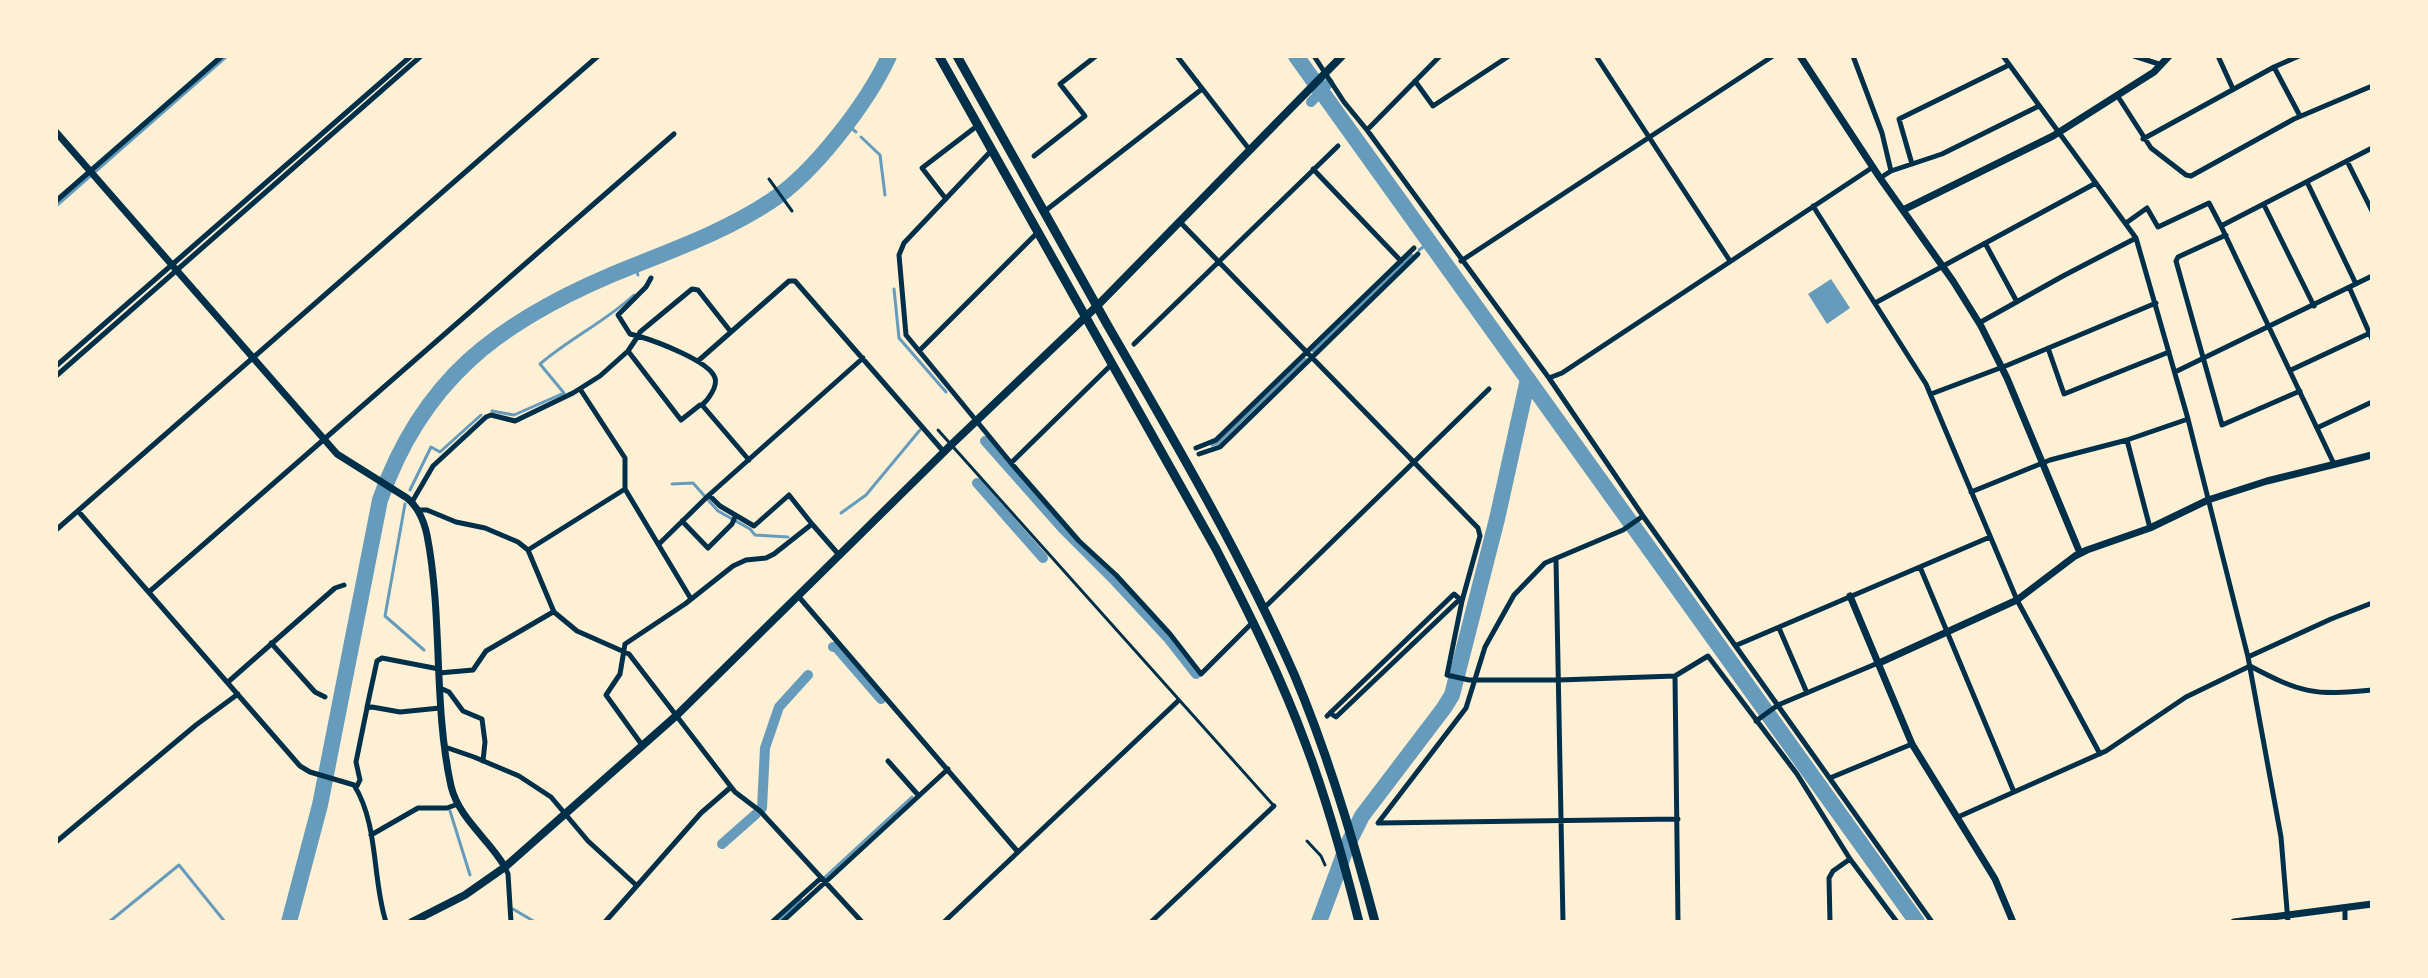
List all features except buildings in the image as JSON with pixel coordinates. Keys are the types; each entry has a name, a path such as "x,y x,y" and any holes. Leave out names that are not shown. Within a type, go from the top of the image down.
{"highway":[{"path":"939,56 1254,622 1306,745 1340,847 1359,922"},
{"path":"957,56 1194,477 1264,609 1320,740 1354,841 1375,922"}],"main road":[{"path":"412,922 452,903 505,867 677,715 1097,306 1342,56"}],"street":[{"path":"56,201 222,56"},
{"path":"56,376 411,56"},
{"path":"56,366 421,56"},
{"path":"56,530 598,56"},
{"path":"1034,156 1085,116 1060,84 1096,56"},
{"path":"1177,56 1249,149"},
{"path":"1314,56 1344,102 1549,378 1641,516 1737,645 1932,922"},
{"path":"1367,130 1440,56"},
{"path":"1415,81 1433,106 1509,56"},
{"path":"1596,56 1730,261"},
{"path":"1461,261 1773,56"},
{"path":"1800,56 1980,325 2002,367 2080,553"},
{"path":"1853,56 1882,133 1891,171"},
{"path":"2003,56 2136,238 2188,419 2248,657 2281,837 2288,918"},
{"path":"2134,56 2163,65"},
{"path":"1903,210 2059,132 2163,65 2169,56"},
{"path":"2218,56 2233,89"},
{"path":"2143,139 2299,56"},
{"path":"1912,164 1899,119 2009,65"},
{"path":"2274,67 2300,116"},
{"path":"2117,95 2143,139 2165,159 2191,176 2300,116 2372,86"},
{"path":"1044,212 1202,89"},
{"path":"1880,178 1891,171 1942,154 2040,106"},
{"path":"946,199 922,168 978,125"},
{"path":"56,132 323,439 342,458 412,502 418,510 427,533 441,708 451,783 458,804 505,867 511,922"},
{"path":"149,592 674,134"},
{"path":"1134,344 1338,146"},
{"path":"2221,226 2372,148"},
{"path":"992,150 904,243 899,255 906,335 1011,463 1079,541 1153,615 1201,674 1254,622"},
{"path":"2347,161 2372,211"},
{"path":"1549,378 1562,373 1873,167"},
{"path":"1313,169 1401,261"},
{"path":"2290,370 2371,336 2353,286 2307,182"},
{"path":"1875,303 2096,183"},
{"path":"2363,192 2372,187"},
{"path":"2126,223 2147,208 2158,227 2209,203 2211,205 2335,465"},
{"path":"2264,205 2314,306"},
{"path":"1813,206 1914,362 1931,394 2017,600 2100,754"},
{"path":"1180,222 1479,530 1480,536 1461,600 1447,675 1470,680 1675,676 1708,656 1797,774 1850,859 1897,922"},
{"path":"919,351 1037,233"},
{"path":"2226,235 2178,257 2176,261 2222,425 2300,391"},
{"path":"1980,325 2136,238"},
{"path":"1985,243 2017,302"},
{"path":"1309,355 1414,248"},
{"path":"1197,451 1216,440 1418,254"},
{"path":"2175,372 2372,276"},
{"path":"628,351 681,420 706,402 715,377 704,364 652,340 630,334 618,315 651,278"},
{"path":"698,361 789,281 797,282 948,448"},
{"path":"412,502 433,466 486,417 491,415 515,421 580,389 600,376 628,351 640,332 692,289 698,290 731,332"},
{"path":"1931,394 2156,303"},
{"path":"2048,348 2064,394 2169,352"},
{"path":"659,544 709,495 863,358"},
{"path":"1011,463 1111,365"},
{"path":"580,389 625,458 625,489 691,599"},
{"path":"1264,609 1489,389"},
{"path":"2318,427 2372,402"},
{"path":"702,405 749,460"},
{"path":"1971,492 2043,463 2188,419"},
{"path":"2127,440 2150,528"},
{"path":"1756,721 1778,705 1948,633 2017,600 2080,553 2150,528 2208,500 2267,481 2372,455"},
{"path":"528,550 625,489"},
{"path":"709,495 735,517 754,526 789,495 840,556"},
{"path":"418,510 485,528 518,542 528,550 554,612 577,631 629,654 731,787 760,811 862,922"},
{"path":"78,511 300,766 310,772 352,783 356,788 371,835 386,922"},
{"path":"1641,516 1625,529 1545,563 1514,595 1470,680 1466,708 1378,823 1678,819"},
{"path":"682,521 708,548 735,517"},
{"path":"643,746 606,695 620,674 625,644 733,566 774,554 812,524"},
{"path":"1737,645 1990,537"},
{"path":"1556,560 1563,922"},
{"path":"1920,567 2014,792"},
{"path":"228,682 335,588 344,585"},
{"path":"1850,596 1912,744 1995,879 2013,922"},
{"path":"799,597 1018,852"},
{"path":"1328,714 1336,717 1461,600"},
{"path":"2248,657 2372,603"},
{"path":"356,788 360,780 356,762 377,661 382,658 439,671 473,670 486,651 554,612"},
{"path":"1779,628 1807,693"},
{"path":"271,643 315,692 325,697"},
{"path":"1958,817 2100,754 2186,697 2250,666"},
{"path":"2250,666 2288,686 2318,693 2372,690"},
{"path":"1675,676 1678,922"},
{"path":"440,688 449,692 463,711 482,719 485,742 483,761"},
{"path":"56,842 196,725 238,694"},
{"path":"944,922 1178,701"},
{"path":"367,708 400,712 441,708"},
{"path":"1830,778 1912,744"},
{"path":"445,747 526,780 557,802 603,857 636,885"},
{"path":"888,761 919,796"},
{"path":"772,922 948,769"},
{"path":"605,922 701,813 731,787"},
{"path":"371,835 418,808 447,808 458,804"},
{"path":"1151,922 1274,806"},
{"path":"1830,922 1829,878 1833,871 1850,859"},
{"path":"782,922 823,880"},
{"path":"2234,922 2288,918 2372,904"},
{"path":"2345,908 2345,922"}],"lane":[{"path":"769,179 792,211"},
{"path":"938,430 948,448 1274,806"},
{"path":"1307,841 1325,865"}],"water":[{"path":"1831,279 1850,308 1827,324 1808,294"}],"waterway":[{"path":"56,206 227,56"},
{"path":"289,922 320,805 380,500 397,458 418,421 469,360 533,314 611,275 733,223 788,189 822,155 854,115 889,56"},
{"path":"1296,56 1917,922"},
{"path":"1311,102 1329,83"},
{"path":"846,124 856,132"},
{"path":"861,137 880,155 885,195"},
{"path":"1419,250 1429,243"},
{"path":"1313,351 1412,255"},
{"path":"635,266 638,275"},
{"path":"894,289 899,338 946,392"},
{"path":"492,411 514,415 564,393 540,364 634,295"},
{"path":"1212,445 1218,443 1305,359"},
{"path":"1319,922 1347,846 1362,816 1452,695 1497,519 1528,379"},
{"path":"410,490 431,447 440,452 481,415"},
{"path":"841,513 866,495 920,430"},
{"path":"985,441 1062,528 1167,637 1196,674"},
{"path":"672,484 693,483 718,511 755,535 788,537"},
{"path":"977,483 1043,558"},
{"path":"405,504 385,616 424,650"},
{"path":"833,647 881,699"},
{"path":"762,808 765,748 779,707 808,675"},
{"path":"824,878 912,797"},
{"path":"450,811 470,875"},
{"path":"722,844 756,814"},
{"path":"109,922 179,865 225,922"},
{"path":"776,922 801,900"},
{"path":"513,909 535,922"}]}
